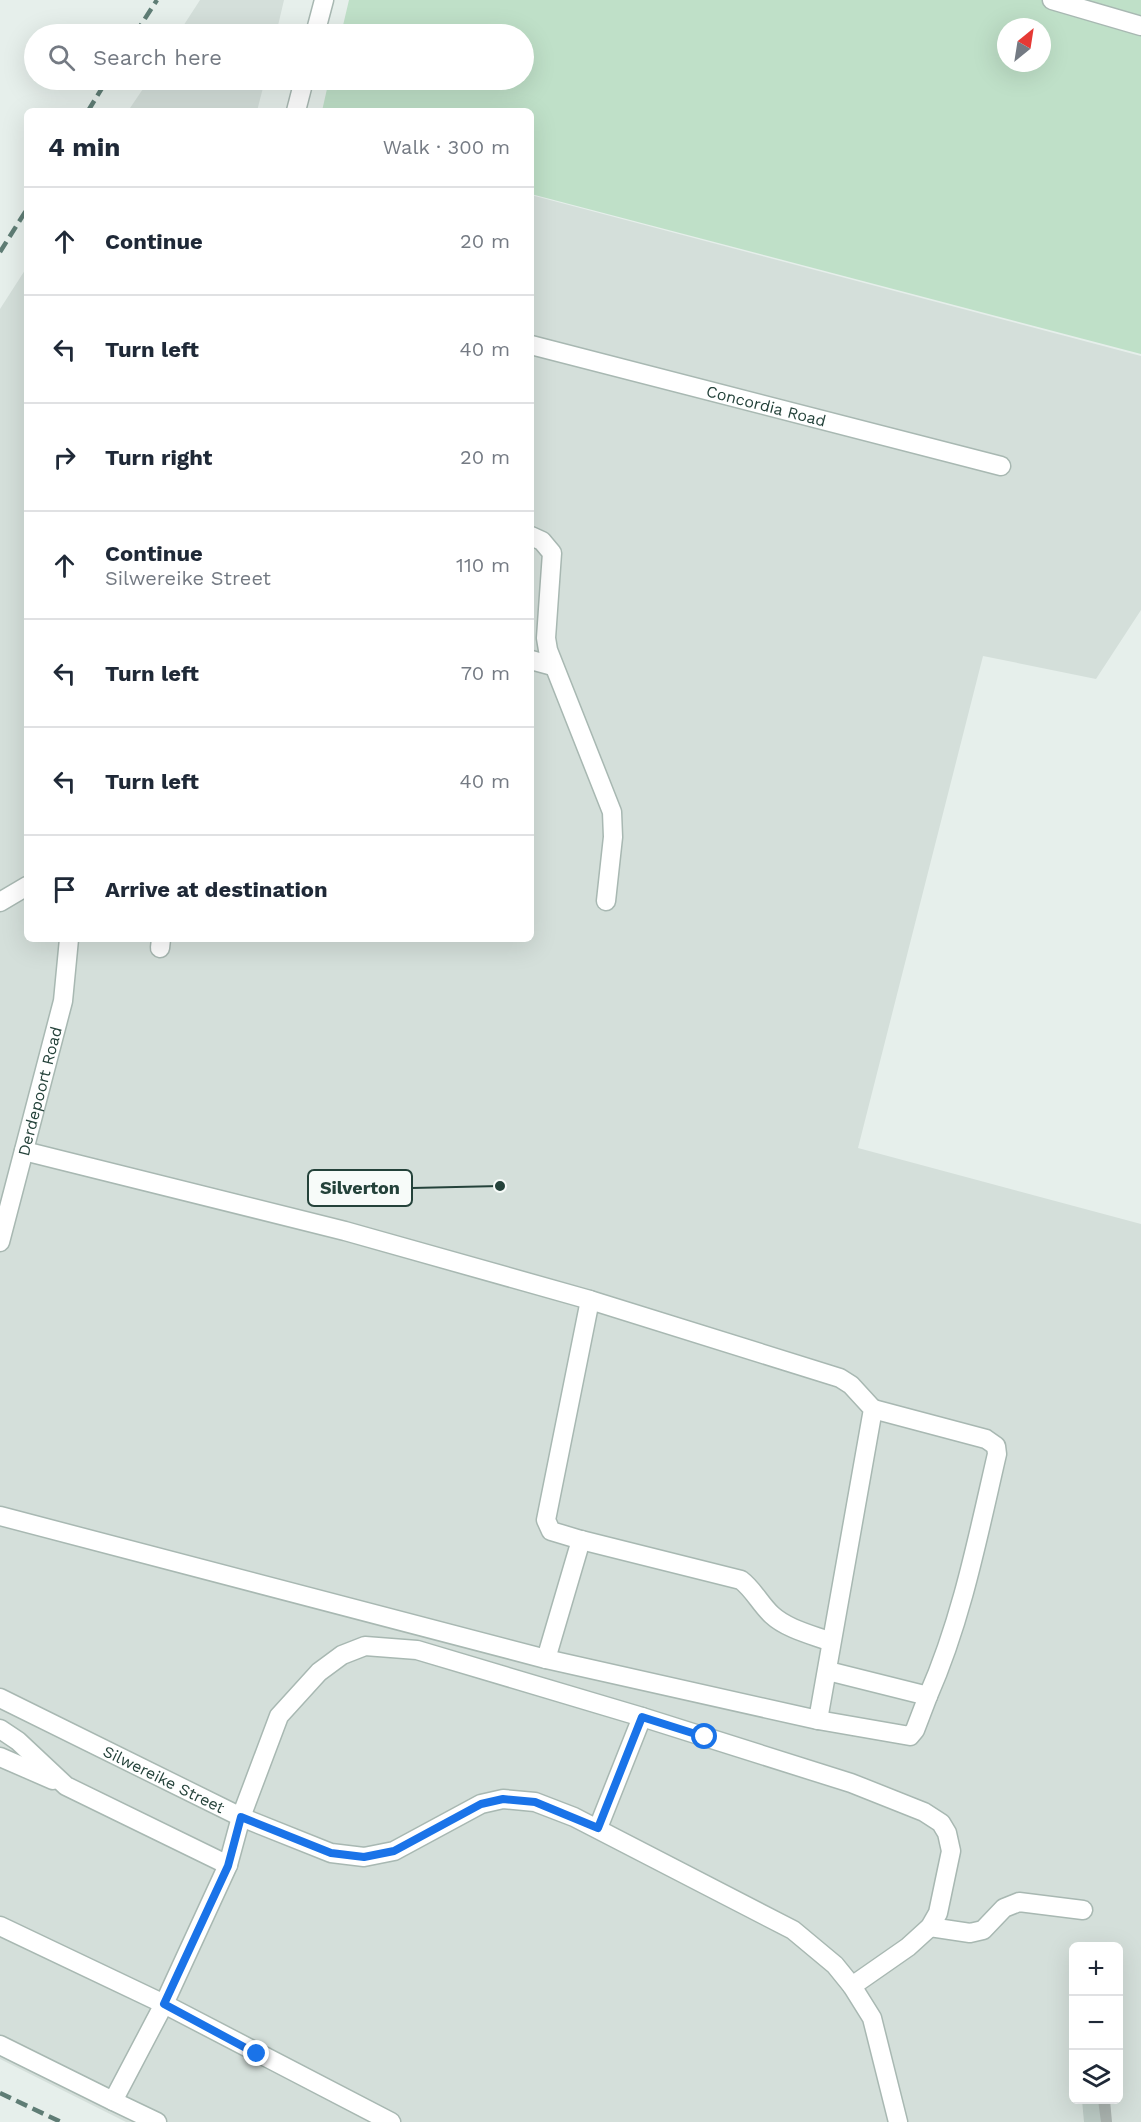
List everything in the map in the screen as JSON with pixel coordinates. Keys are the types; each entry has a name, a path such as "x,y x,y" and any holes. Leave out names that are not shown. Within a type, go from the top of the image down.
{"street":[{"path":"318,24 324,0"},
{"path":"1052,0 1141,26"},
{"path":"297,108 301,90"},
{"name":"Concordia Road","path":"534,346 1001,466"},
{"path":"534,537 542,541 552,553 546,638 553,666 612,812 613,837 606,900"},
{"path":"534,661 553,666"},
{"path":"1,900 24,888"},
{"name":"Derdepoort Road","path":"0,1242 63,1001 69,942"},
{"path":"0,1516 546,1659 818,1720 910,1736 915,1730 948,1652 961,1609 997,1454 996,1446 986,1439 873,1409 851,1385 840,1378 590,1300 333,1228 24,1151"},
{"path":"590,1300 546,1520 551,1531 741,1580 753,1589 772,1615 784,1623 831,1642"},
{"path":"818,1720 873,1409"},
{"path":"546,1659 581,1540"},
{"path":"113,2101 164,2004 228,1866 241,1817 279,1716 319,1672 342,1654 365,1646 417,1650 642,1717 851,1783 924,1812 941,1823 947,1833 951,1851 938,1913 930,1927 908,1947 852,1986"},
{"path":"828,1671 928,1696"},
{"name":"Silwereike Street","path":"0,1698 241,1817 331,1853 364,1857 394,1851 481,1804 503,1799 535,1802 598,1828 793,1930 835,1965 852,1986 872,2018 898,2122"},
{"path":"598,1828 642,1717"},
{"path":"0,1729 18,1741 66,1786"},
{"path":"0,1757 66,1786 228,1866"},
{"path":"930,1927 970,1933 982,1930 1004,1908 1019,1902 1083,1910"},
{"path":"0,1926 164,2004 391,2122"},
{"path":"0,2045 157,2122"}],"shaded area":[{"path":"200,0 284,0 278,24 184,24"},
{"path":"142,90 262,90 258,108 130,108"},
{"path":"534,196 1141,356 1141,610 1096,679 983,656 858,1148 1141,1224 1141,2122 126,2122 0,2059 0,309 24,272 24,942 534,942"}],"green space":[{"path":"349,0 1141,0 1141,354 534,195 534,108 323,108 327,90 534,90 534,24 343,24"}],"building":[{"path":"1082,2104 1099,2104 1101,2122 1084,2122"}],"railway":[{"path":"141,24 157,0"},
{"path":"90,108 101,90"},
{"path":"0,252 24,214"},
{"path":"0,2093 61,2122"}],"place":[{"name":"Silverton","path":"500,1186"}],"route":[{"path":"257,2054 164,2004 228,1866 241,1817 331,1853 364,1857 394,1851 481,1804 503,1799 535,1802 598,1828 642,1717 705,1737"}]}
